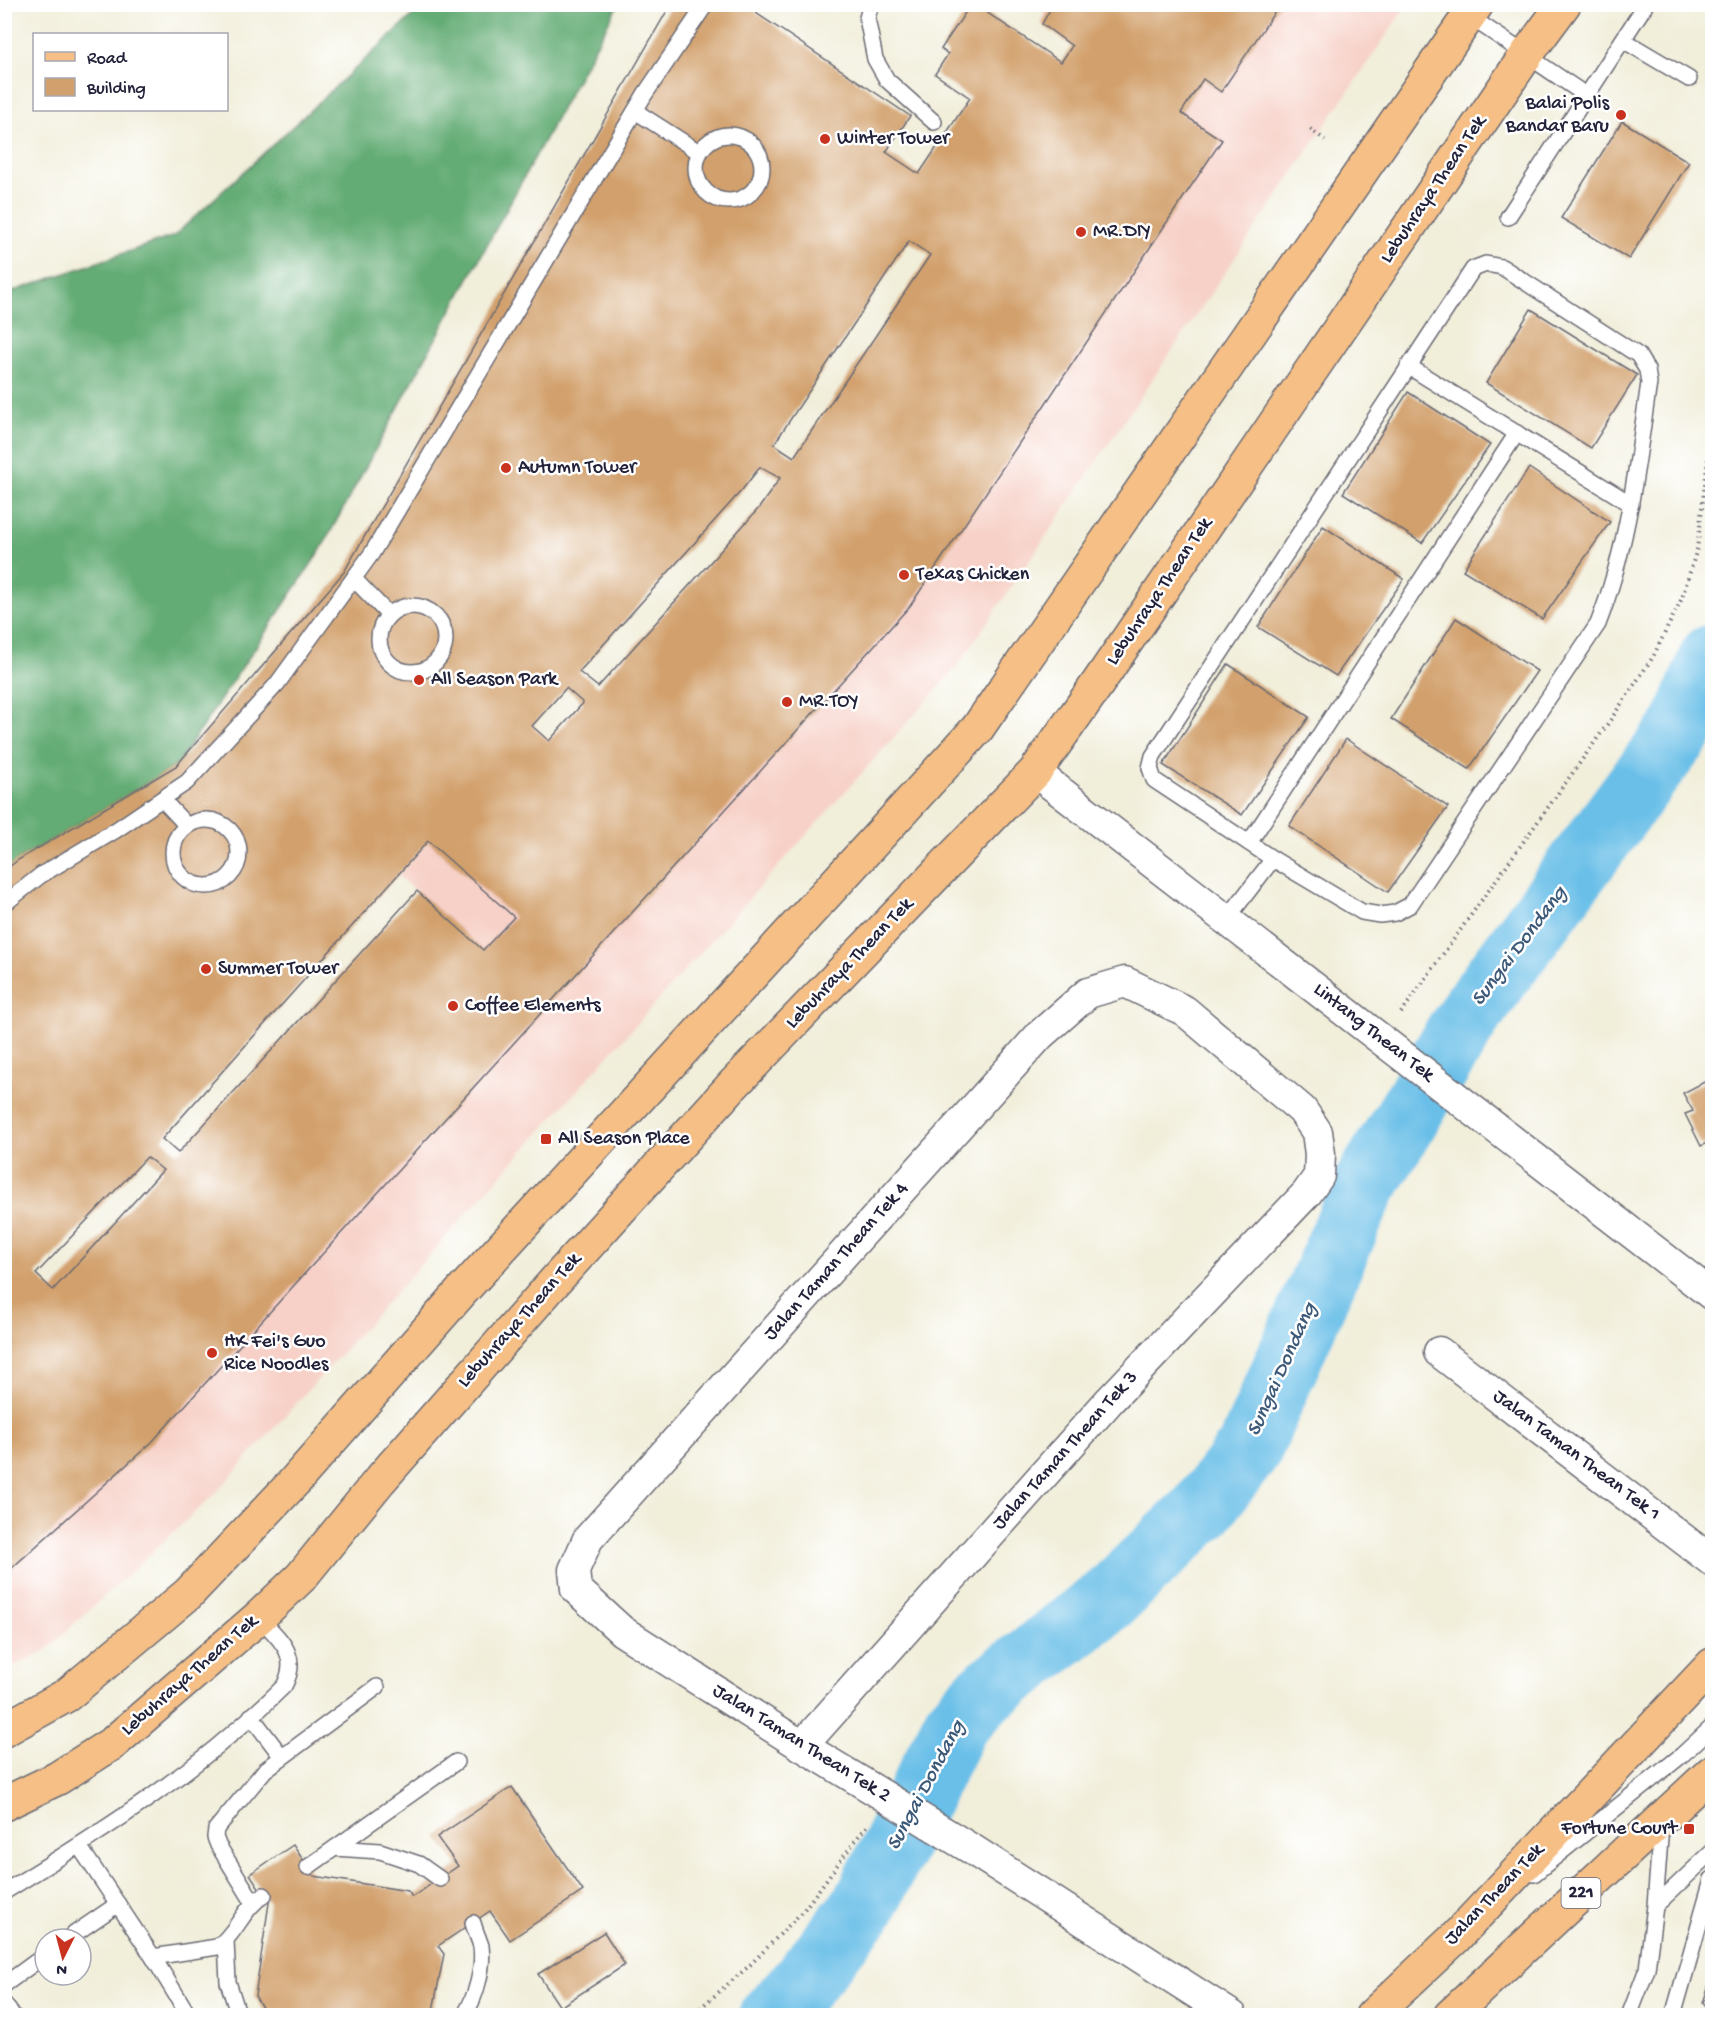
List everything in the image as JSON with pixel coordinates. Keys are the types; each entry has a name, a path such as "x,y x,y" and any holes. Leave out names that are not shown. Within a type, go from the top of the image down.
{"main road":[{"name":"Lebuhraya Thean Tek","path":"4,1804 58,1778 113,1743 259,1617 301,1577 380,1480 732,1086 1035,771 1110,666 1527,54 1564,4"},
{"path":"4,1730 67,1695 188,1594 294,1482 462,1291 977,729 1473,10"},
{"name":"Jalan Thean Tek","path":"1372,2016 1455,1938 1713,1665"},
{"name":"221","path":"1450,2016 1713,1772"}],"street":[{"name":"Lintang Thean Tek","path":"1035,771 1713,1295"},
{"name":"Jalan Taman Thean Tek 3","path":"802,1746 1110,1400 1307,1193 1319,1176 1320,1154 1317,1132 1302,1110 1185,1011 1125,982"},
{"name":"Jalan Taman Thean Tek 4","path":"574,1570 588,1539 1040,1035 1088,993 1125,982"},
{"name":"Jalan Taman Thean Tek 1","path":"1438,1352 1713,1561"},
{"name":"Jalan Taman Thean Tek 2","path":"574,1570 576,1589 622,1631 802,1746 973,1850 1232,2016"}],"lane":[{"path":"4,904 41,875 116,830 187,782 277,684 372,553 635,111 706,4"},
{"path":"871,4 867,18 875,59 887,80 934,122"},
{"path":"1509,217 1646,4"},
{"path":"1473,10 1527,54 1587,96"},
{"path":"1623,40 1689,79"},
{"path":"635,111 699,152"},
{"path":"737,135 747,140 756,147 763,168 755,189 736,200 725,201 715,198 699,183 696,173 699,152 715,137 737,135"},
{"path":"1486,264 1502,267 1638,355 1647,370 1650,383 1631,504 1612,588 1598,624 1410,905 1395,913 1380,915 1362,912 1273,859 1154,780 1150,768 1153,756 1473,269 1486,264"},
{"path":"1408,366 1631,504"},
{"path":"1249,843 1517,433"},
{"path":"354,579 388,614"},
{"path":"408,605 430,611 438,618 444,628 445,639 438,660 429,667 408,672 389,663 382,654 379,644 379,633 388,614 408,605"},
{"path":"162,799 187,826"},
{"path":"202,820 214,821 224,825 232,833 238,843 237,865 223,882 213,886 192,884 176,869 173,848 177,838 187,826 202,820"},
{"path":"1226,920 1273,859"},
{"path":"4,1892 134,1810 202,1760 284,1686 291,1669 291,1659 285,1646 259,1617"},
{"path":"153,1957 208,1950 226,1941 258,1899 218,1845 215,1837 216,1829 265,1770 376,1687"},
{"path":"251,1716 282,1757"},
{"path":"1455,1938 1676,1760 1713,1727"},
{"path":"308,1867 456,1762"},
{"path":"1629,2016 1647,1969 1655,1906 1661,1819"},
{"path":"79,1846 153,1957 189,2016"},
{"path":"335,1848 380,1851 419,1864 440,1879"},
{"path":"1655,1906 1713,1852"},
{"path":"1673,2016 1713,1879"},
{"path":"85,1927 118,1904"},
{"path":"464,2016 476,1990 481,1967 481,1946 473,1923"},
{"path":"226,1941 228,1982 238,2016"},
{"path":"4,1985 33,1964"},
{"path":"4,2004 13,2016"}],"path":[{"path":"1310,129 1325,140"},
{"path":"1392,1048 1653,657 1682,598 1697,549 1713,426"},
{"path":"691,2016 749,1966 802,1911 892,1801"}],"shaded area":[{"name":"All Season Place","path":"1044,5 1407,5 957,667 215,1494 45,1651 5,1670 4,1343 417,892 398,876 532,726 549,740 760,508 1072,46 1042,24"}],"green space":[{"path":"424,5 618,5 320,551 176,766 18,860 5,871 5,294 174,236"}],"building":[{"path":"671,4 762,4 756,13 910,116 886,152 919,174 970,98 935,74 948,54 941,49 971,4 1061,62 1072,46 1042,24 1053,4 1280,4 1221,92 1203,79 1181,113 1222,140 910,606 152,1442 4,1575 4,871 18,860 176,766 344,572","holes":["909,241 930,255 794,457 774,444","760,467 780,478 759,508 598,687 579,672","566,688 583,703 549,741 532,726","428,841 514,917 483,950 417,891 178,1153 162,1139","147,1157 163,1170 53,1290 36,1274"]},
{"path":"1622,121 1689,162 1629,259 1561,218"},
{"path":"1531,309 1637,375 1591,448 1486,383"},
{"path":"1408,392 1490,445 1422,543 1343,493"},
{"path":"1529,468 1610,522 1542,619 1463,570"},
{"path":"1323,526 1404,579 1336,676 1258,627"},
{"path":"1456,618 1537,671 1469,769 1391,719"},
{"path":"1228,664 1309,717 1242,815 1163,765"},
{"path":"1346,739 1448,807 1388,892 1289,826"},
{"path":"1712,1078 1712,1140 1701,1146 1685,1114 1693,1111 1683,1093"},
{"path":"512,1787 583,1891 510,1940 490,1911 438,1946 444,1954 432,2016 267,2016 255,1996 269,1903 250,1874 293,1845 314,1876 408,1891 412,1897 458,1866 437,1837"},
{"path":"604,1932 625,1965 560,2007 538,1974"},
{"path":"1712,1975 1712,2014 1703,2003"}],"waterway":[{"name":"Sungai Dondang","path":"772,2016 799,1987 864,1906 955,1725 983,1695 1110,1598 1201,1511 1250,1448 1363,1189 1471,1012 1684,727 1712,657"}],"place":[{"name":"Balai Polis Bandar Baru","path":"1621,115"},
{"name":"Winter Tower","path":"825,139"},
{"name":"MR.DIY","path":"1081,232"},
{"name":"Autumn Tower","path":"506,468"},
{"name":"Texas Chicken","path":"904,575"},
{"name":"All Season Park","path":"419,680"},
{"name":"MR.TOY","path":"787,702"},
{"name":"Summer Tower","path":"206,969"},
{"name":"Coffee Elements","path":"453,1006"},
{"name":"All Season Place","path":"546,1139"},
{"name":"HK Fei's Guo Rice Noodles","path":"212,1353"},
{"name":"Fortune Court","path":"1689,1829"}]}
